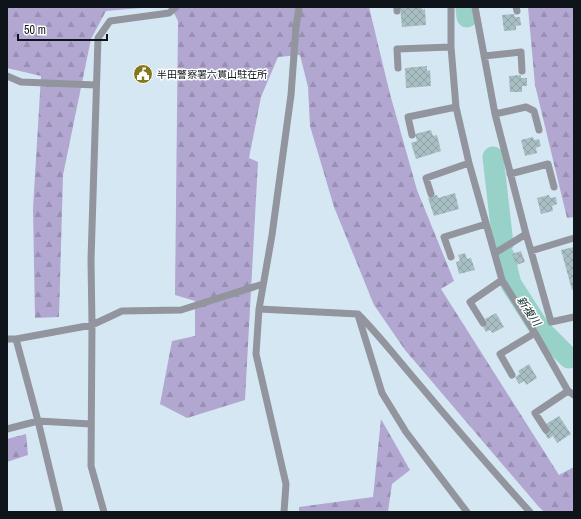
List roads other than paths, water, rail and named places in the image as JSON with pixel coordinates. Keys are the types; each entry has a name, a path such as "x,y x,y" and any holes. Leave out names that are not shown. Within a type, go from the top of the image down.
{"lane":[{"path":"104,512 91,466 91,260 98,38 110,21 169,13 176,7"},
{"path":"284,512 286,484 256,354 258,309 272,235 290,103 299,7"},
{"path":"451,7 451,47 456,107 469,163 502,280 571,393 535,413 546,430"},
{"path":"475,7 495,114 526,234 552,322 574,317"},
{"path":"398,68 398,49 451,47"},
{"path":"484,56 521,52 522,71"},
{"path":"7,76 20,82 96,85"},
{"path":"412,135 408,118 456,107"},
{"path":"495,114 526,107 534,111 539,130"},
{"path":"431,194 426,178 469,163"},
{"path":"510,174 548,164 554,187"},
{"path":"451,257 444,237 486,224"},
{"path":"495,254 526,234"},
{"path":"531,251 574,238"},
{"path":"483,323 470,302 502,280"},
{"path":"7,339 16,339 92,325 122,311 181,310 263,284"},
{"path":"258,309 358,314 374,330 485,463 530,512"},
{"path":"358,314 382,393 406,432 467,512"},
{"path":"512,375 500,354 535,333"},
{"path":"16,339 60,512"},
{"path":"7,429 38,421 91,424"}],"waterway":[{"name":"新複川","path":"466,7 467,17"},
{"name":"新複川","path":"493,157 503,244"},
{"name":"新複川","path":"504,256 511,284 540,329 569,358"}],"place":[{"name":"半田警察署六貫山駐在所","path":"143,74"}]}
